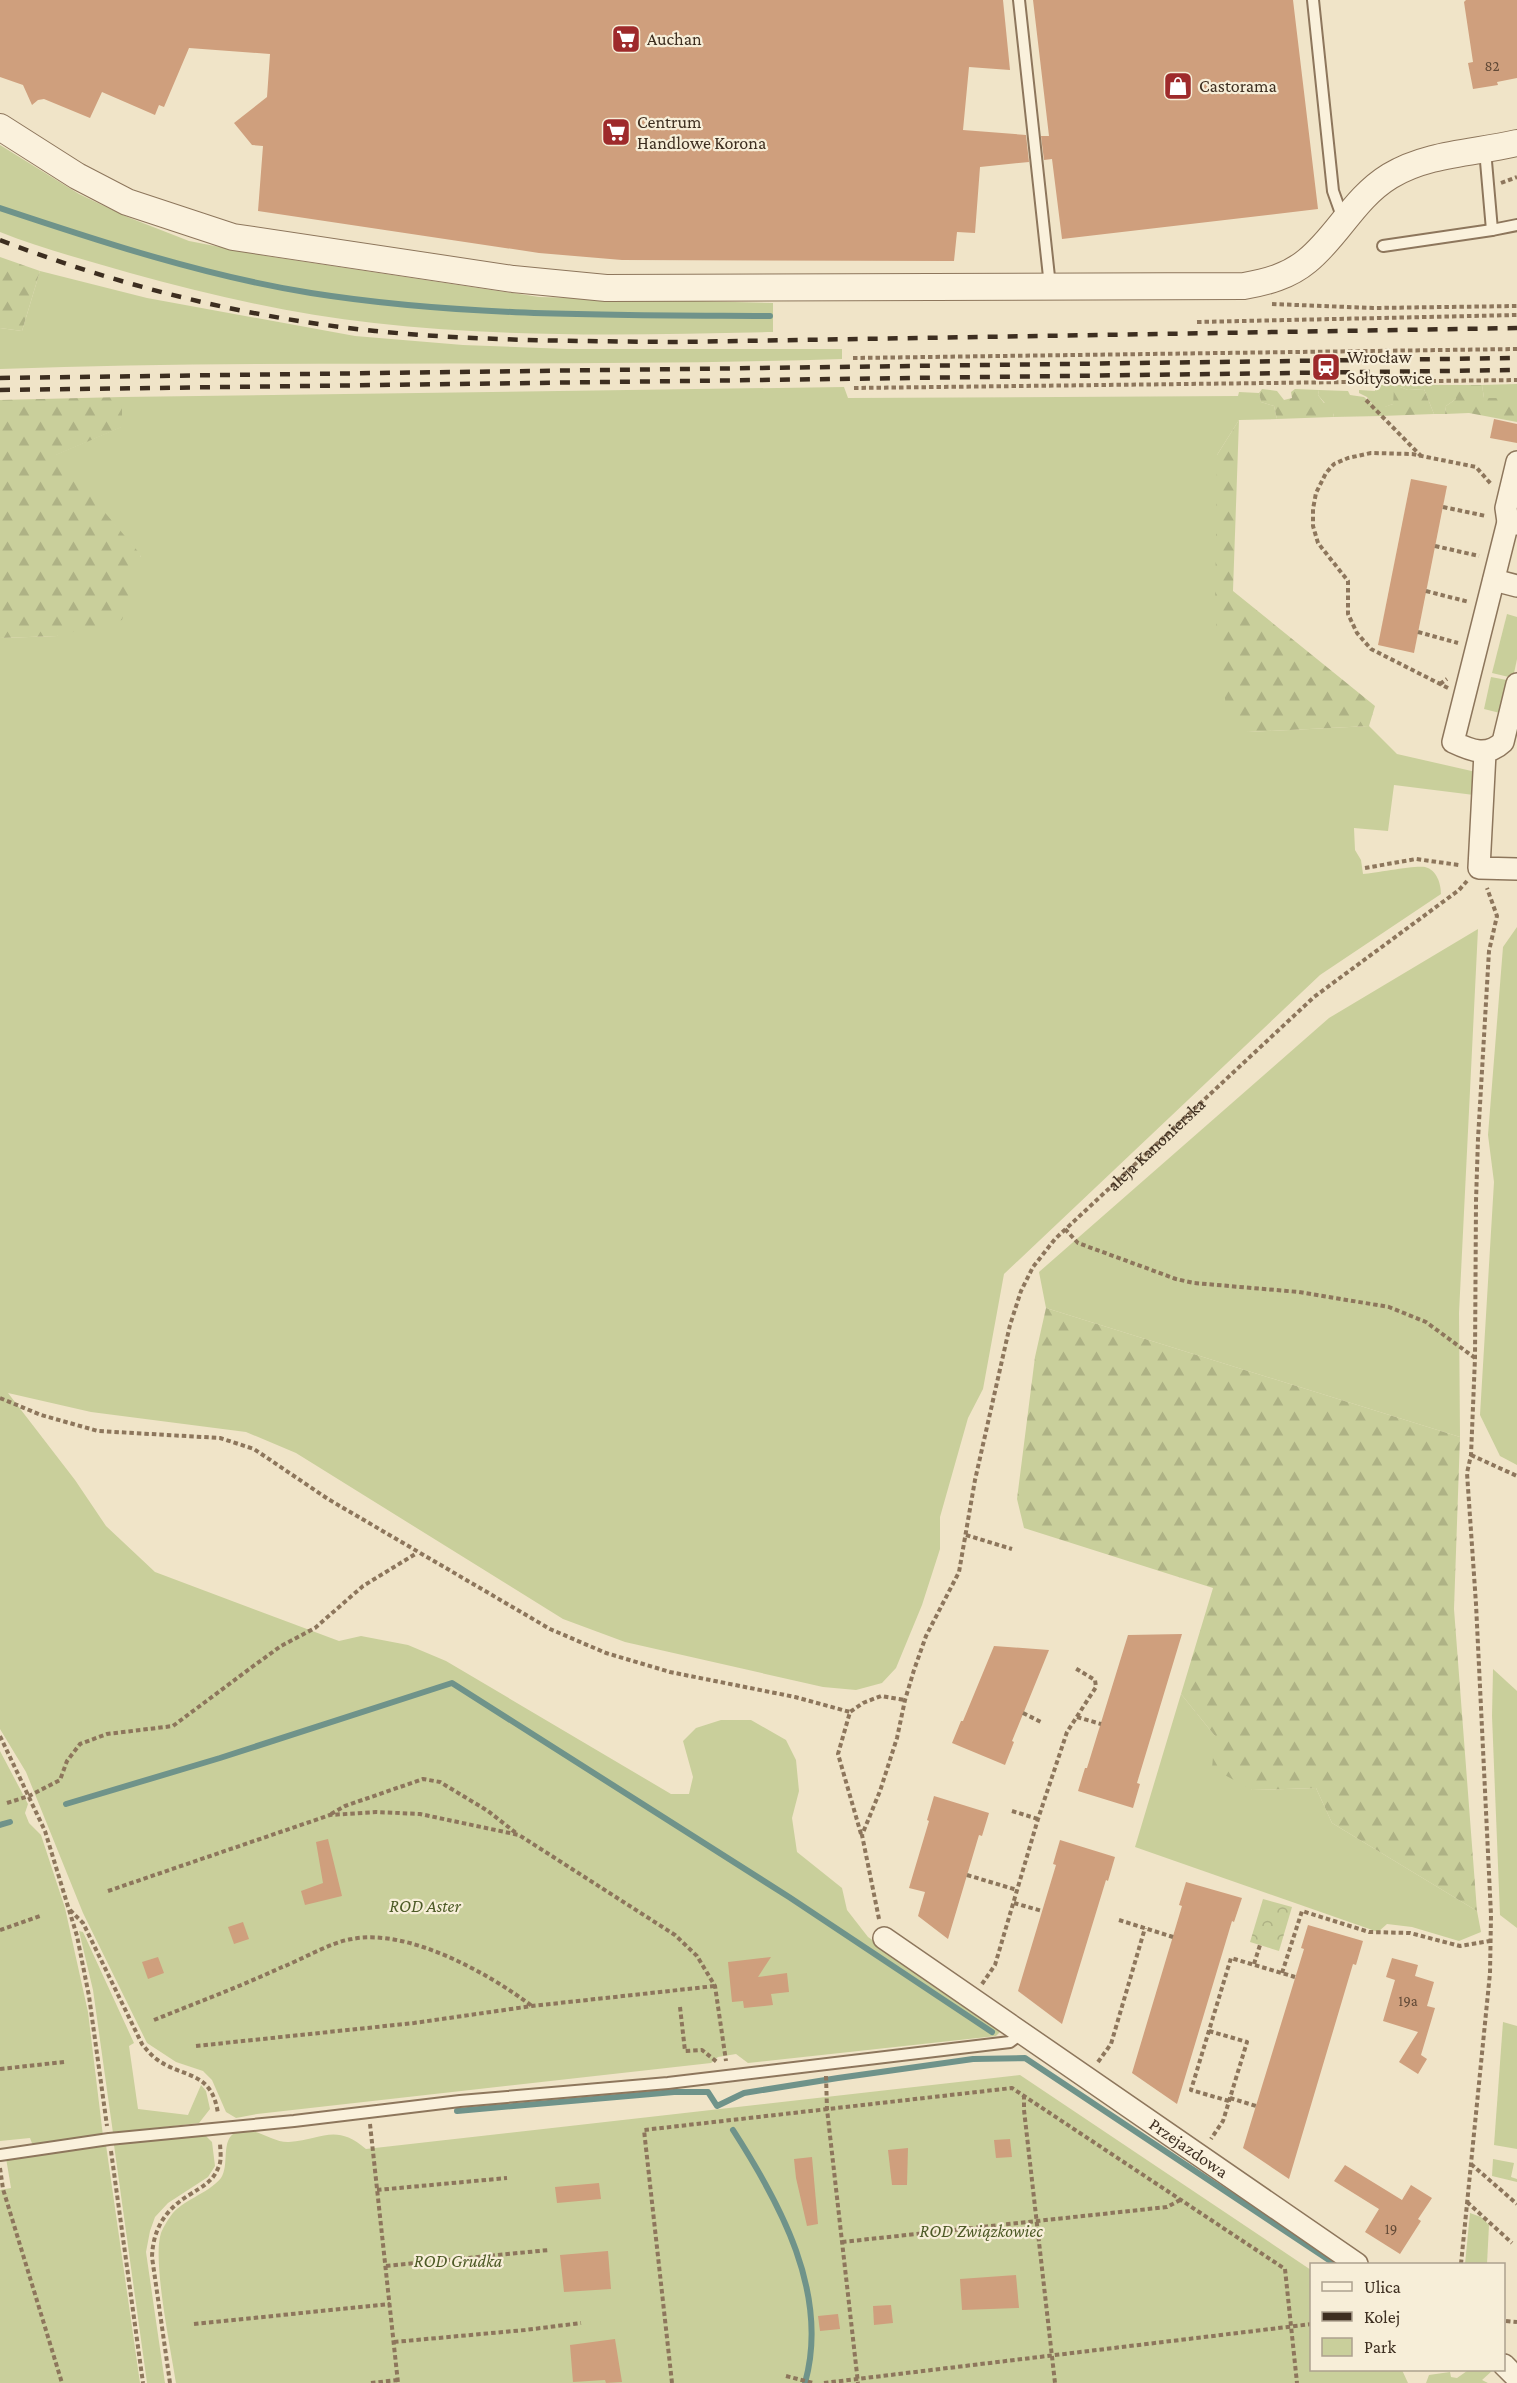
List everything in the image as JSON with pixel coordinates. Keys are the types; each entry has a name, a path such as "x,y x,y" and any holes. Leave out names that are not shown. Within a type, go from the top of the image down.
{"street":[{"path":"0,127 77,176 127,202 233,237 502,278 606,288 1230,287 1258,283 1282,276 1309,260 1366,193 1407,167 1426,160 1503,148"},
{"path":"1517,462 1506,508 1512,523 1486,606 1453,742 1466,749 1485,753 1497,748 1503,742 1517,684"},
{"path":"1496,570 1517,586"},
{"path":"1485,753 1479,868 1517,869"},
{"name":"Przejazdowa","path":"884,1938 1354,2263"},
{"path":"1505,2367 1517,2378"}],"lane":[{"path":"1019,0 1050,287"},
{"path":"1313,0 1333,191 1343,219"},
{"path":"1492,231 1487,199 1503,148"},
{"path":"1383,246 1492,231 1517,225"},
{"path":"0,2155 109,2139 825,2065 1010,2042 1022,2033"}],"path":[{"path":"1266,304 1373,308 1517,306"},
{"path":"1197,322 1517,315"},
{"path":"853,358 1517,348"},
{"path":"854,388 1517,380"},
{"path":"1366,400 1422,456"},
{"path":"1465,695 1371,649 1357,633 1348,614 1348,581 1318,543 1313,526 1313,509 1316,493 1326,473 1334,464 1371,453 1422,456 1476,467 1489,479 1492,486"},
{"path":"1443,507 1512,523"},
{"path":"1435,546 1496,570"},
{"path":"1426,591 1486,606"},
{"path":"1418,632 1476,647"},
{"path":"1440,684 1448,678"},
{"path":"1365,868 1416,859 1479,868 1497,916 1489,951 1478,1138 1475,1358 1471,1455 1467,1473 1476,1604 1490,1973 1461,2263"},
{"name":"aleja Kanonierska","path":"862,1835 880,1791 897,1738 905,1700 927,1636 959,1572 975,1480 1010,1325 1021,1291 1033,1267 1065,1229 1314,997 1459,890"},
{"path":"1065,1229 1078,1243 1176,1279 1194,1283 1299,1292 1389,1307 1426,1322 1475,1358"},
{"path":"0,1398 41,1415 98,1431 220,1438 254,1449 328,1499 550,1629 606,1653 670,1672 795,1697 850,1712"},
{"path":"1471,1455 1517,1476"},
{"path":"966,1535 1012,1550"},
{"path":"8,1803 29,1796 60,1780 67,1761 80,1744 107,1734 173,1726 252,1666 315,1628 363,1586 417,1552"},
{"path":"978,1990 995,1965 1038,1819 1067,1732 1096,1687 1095,1680 1075,1668"},
{"path":"884,1938 862,1835 838,1754 850,1712 863,1703 881,1696 905,1700"},
{"path":"1023,1713 1043,1723"},
{"path":"1077,1717 1101,1724"},
{"path":"0,1736 45,1831 69,1909 89,1996 143,2383"},
{"path":"108,1891 330,1815 345,1806 423,1779 440,1782 488,1811 519,1835 675,1935 698,1956 715,1986 726,2056"},
{"path":"1012,1811 1038,1819"},
{"path":"330,1815 376,1812 420,1814 519,1835"},
{"path":"967,1875 1017,1890"},
{"path":"1014,1903 1042,1911"},
{"path":"69,1909 83,1923 142,2044 156,2058 200,2078 210,2088 217,2106 220,2128 220,2163 213,2178 204,2187 172,2207 158,2226 153,2240 152,2257 170,2383"},
{"path":"1282,1973 1302,1911 1369,1932 1410,1933 1460,1946 1490,1941"},
{"path":"0,1930 40,1916"},
{"path":"1119,1920 1173,1937"},
{"path":"1093,2069 1111,2044 1145,1928"},
{"path":"154,2020 351,1939 373,1938 428,1949 467,1965 508,1988 532,2006"},
{"path":"1254,1964 1260,1945"},
{"path":"1256,2106 1191,2090 1231,1958 1295,1977"},
{"path":"196,2046 414,2023 532,2006 715,1986"},
{"path":"680,2007 685,2051 702,2050 715,2060 728,2075"},
{"path":"1206,2147 1223,2121 1247,2042 1209,2031"},
{"path":"0,2069 64,2061"},
{"path":"825,2065 827,2109 857,2380"},
{"path":"672,2383 644,2130 1012,2088 1285,2269 1296,2383"},
{"path":"1024,2095 1055,2383"},
{"path":"369,2112 398,2382 371,2383"},
{"path":"0,2163 3,2189 62,2383"},
{"path":"1471,2164 1517,2204"},
{"path":"377,2190 507,2178"},
{"path":"842,2242 1167,2207 1182,2199"},
{"path":"1467,2201 1512,2243"},
{"path":"386,2266 549,2250"},
{"path":"194,2324 390,2304"},
{"path":"1506,2321 1517,2322"},
{"path":"394,2342 581,2323"},
{"path":"824,2383 1310,2324"},
{"path":"786,2376 813,2383"}],"green space":[{"path":"0,145 79,194 125,216 189,241 267,256 539,297 773,303 773,332 573,334 424,328 312,314 190,289 64,254 0,232"},
{"path":"0,257 40,271 22,331 0,328"},
{"path":"40,271 147,298 355,336 463,345 567,349 842,349 842,359 631,363 211,364 0,369 0,328 22,331"},
{"path":"1517,384 1517,398 1484,398 1482,385"},
{"path":"1376,385 1456,385 1456,399 1446,406 1445,414 1434,414 1424,389 1408,390 1400,387 1393,404 1385,407 1381,416 1333,417 1334,414 1318,395 1319,390 1348,391 1350,395 1364,397 1373,405 1367,397 1359,393 1359,390 1375,391"},
{"path":"1456,385 1482,385 1484,398 1517,398 1517,422 1469,413 1445,414 1446,406 1456,399"},
{"name":"ROD Aster","path":"844,387 848,398 1238,396 1239,392 1259,393 1261,402 1274,406 1277,419 1239,420 1217,455 1248,732 1369,726 1397,754 1476,772 1474,795 1394,785 1388,831 1354,828 1355,850 1361,860 1363,874 1425,867 1433,871 1438,878 1441,894 1320,975 1004,1274 983,1389 968,1418 940,1517 940,1549 922,1605 896,1668 882,1683 856,1690 823,1687 625,1642 563,1619 296,1453 246,1432 91,1412 8,1393 75,1480 106,1526 155,1572 339,1641 361,1636 408,1645 446,1661 671,1794 689,1794 693,1777 683,1741 696,1728 721,1720 751,1720 786,1740 796,1760 799,1791 792,1818 797,1852 842,1888 847,1910 868,1937 1002,2030 996,2036 748,2063 736,2054 718,2057 711,2063 236,2118 226,2112 212,2080 203,2071 176,2062 147,2043 83,1913 26,1772 0,1729 0,638 57,636 141,556 55,455 121,427 122,397"},
{"path":"1400,387 1408,390 1424,389 1434,414 1381,416 1384,407 1393,404 1394,389"},
{"path":"1262,389 1277,391 1284,400 1292,398 1291,392 1295,389 1319,390 1318,395 1324,403 1330,403 1335,409 1333,417 1277,419 1274,406 1261,402 1259,393"},
{"path":"122,397 122,427 56,455 141,555 122,620 57,636 0,638 0,400"},
{"path":"1239,420 1233,591 1375,706 1369,726 1248,732 1226,707 1215,614 1217,455"},
{"path":"1507,614 1517,617 1517,659 1513,678 1492,673"},
{"path":"1491,677 1512,681 1504,714 1484,709"},
{"path":"1517,927 1517,1465 1500,1456 1480,1415 1494,1182 1488,1135 1503,947"},
{"path":"1478,929 1459,1313 1460,1437 1046,1308 1039,1272 1329,1018"},
{"path":"1046,1308 1460,1437 1454,1609 1477,1911 1332,1823 1316,1788 1252,1790 1212,1768 1215,1736 1181,1694 1213,1588 1024,1528 1017,1499 1035,1357"},
{"path":"1493,1669 1517,1691 1517,1928 1500,1915 1492,1716"},
{"path":"1181,1694 1215,1736 1252,1790 1316,1788 1332,1823 1477,1911 1481,1932 1459,1941 1412,1927 1387,1924 1378,1932 1135,1847"},
{"path":"0,1751 28,1804 25,1813 29,1823 41,1835 65,1908 88,2012 103,2136 33,2146 30,2138 0,2141"},
{"path":"1263,1899 1292,1907 1279,1951 1250,1942"},
{"path":"79,1931 83,1932 134,2043 129,2046 138,2109 188,2115 201,2085 206,2091 210,2109 199,2123 113,2133 93,1990"},
{"path":"1503,2022 1517,2026 1517,2149 1494,2145"},
{"name":"ROD Związkowiec","path":"1020,2075 1310,2269 1310,2371 1402,2371 1408,2383 176,2383 160,2284 161,2233 175,2211 209,2189 221,2178 231,2136 242,2130 249,2130 276,2140 289,2142 337,2135 355,2141 366,2149"},
{"path":"200,2134 212,2142 215,2166 208,2177 168,2203 155,2217 150,2231 146,2252 165,2383 147,2383 114,2145"},
{"path":"106,2145 140,2383 0,2383 0,2190 11,2188 6,2158"},
{"path":"1493,2159 1514,2163 1511,2177 1517,2179 1517,2182 1492,2176"},
{"path":"1470,2213 1481,2217 1489,2225 1487,2263 1465,2263"},
{"path":"1467,2371 1492,2371 1482,2380 1488,2383 1426,2383 1429,2375 1450,2372 1451,2377 1457,2378"}],"building":[{"name":"Centrum Handlowe Korona","path":"0,0 1003,0 1010,70 969,67 963,130 1026,135 1029,162 980,167 975,233 957,232 954,261 622,260 539,253 258,211 263,146 252,145 234,123 267,97 270,54 189,48 164,107 159,105 155,115 102,92 90,118 44,99 32,105 23,85 0,77"},
{"path":"1033,0 1293,0 1318,209 1062,239 1052,159 1044,160 1041,136 1049,136"},
{"path":"1466,0 1517,0 1517,78 1497,82 1498,85 1473,89 1468,63 1473,62 1464,2"},
{"path":"1494,419 1517,424 1517,443 1490,438"},
{"path":"1411,479 1447,486 1414,653 1378,645"},
{"path":"1182,1634 1137,1783 1140,1784 1133,1808 1078,1791 1128,1635"},
{"path":"994,1646 1049,1650 1012,1741 1014,1742 1005,1765 952,1743"},
{"path":"934,1796 989,1813 982,1836 979,1835 948,1939 918,1916 925,1892 909,1888"},
{"path":"328,1839 342,1896 305,1905 301,1891 323,1883 316,1842"},
{"path":"1060,1840 1115,1857 1062,2024 1018,1991 1056,1865 1053,1864"},
{"path":"1186,1882 1242,1898 1234,1922 1232,1921 1177,2104 1132,2073 1182,1906 1179,1905"},
{"path":"243,1922 249,1939 234,1944 228,1927"},
{"path":"1308,1925 1363,1941 1356,1965 1353,1964 1289,2179 1243,2148 1304,1949 1301,1948"},
{"path":"158,1957 164,1973 148,1979 142,1962"},
{"path":"771,1957 758,1977 787,1973 789,1992 771,1994 773,2005 744,2008 743,2001 732,2002 728,1962"},
{"path":"1392,1958 1418,1965 1415,1976 1434,1982 1427,2006 1435,2008 1421,2055 1427,2059 1418,2074 1399,2062 1418,2032 1383,2021 1395,1980 1386,1977"},
{"path":"1010,2139 1012,2157 996,2158 994,2140"},
{"path":"908,2148 907,2185 892,2185 888,2150"},
{"path":"812,2157 818,2224 807,2226 794,2159"},
{"path":"1345,2165 1402,2200 1411,2185 1432,2198 1418,2219 1421,2221 1400,2254 1365,2232 1379,2209 1334,2181"},
{"path":"599,2183 601,2199 557,2203 555,2187"},
{"path":"608,2251 611,2289 564,2292 560,2255"},
{"path":"1016,2275 1019,2308 962,2310 960,2279"},
{"path":"891,2305 893,2323 874,2325 873,2306"},
{"path":"838,2314 840,2329 820,2331 818,2316"},
{"path":"615,2339 622,2382 606,2383 605,2380 573,2382 570,2345"}],"waterway":[{"path":"0,208 193,268 271,286 368,301 482,311 597,315 770,316"},
{"path":"66,1804 220,1758 452,1683 789,1897 992,2032"},
{"path":"0,1825 10,1822"},
{"path":"457,2111 674,2092 708,2092 717,2106 744,2093 838,2078 973,2059 1025,2058 1333,2263"},
{"path":"733,2130 768,2188 783,2219 806,2283 811,2316 811,2350 805,2383"}],"railway":[{"path":"0,240 137,286 232,309 327,325 450,337 676,342 1517,328"},
{"path":"0,378 1517,358"},
{"path":"0,390 1517,370"}],"place":[{"name":"Auchan","path":"626,39"},
{"name":"Castorama","path":"1178,86"},
{"name":"Centrum Handlowe Korona","path":"616,132"},
{"name":"Wrocław Sołtysowice","path":"1326,367"}],"park label":[{"name":"ROD Grudka","path":"458,2261"}]}
